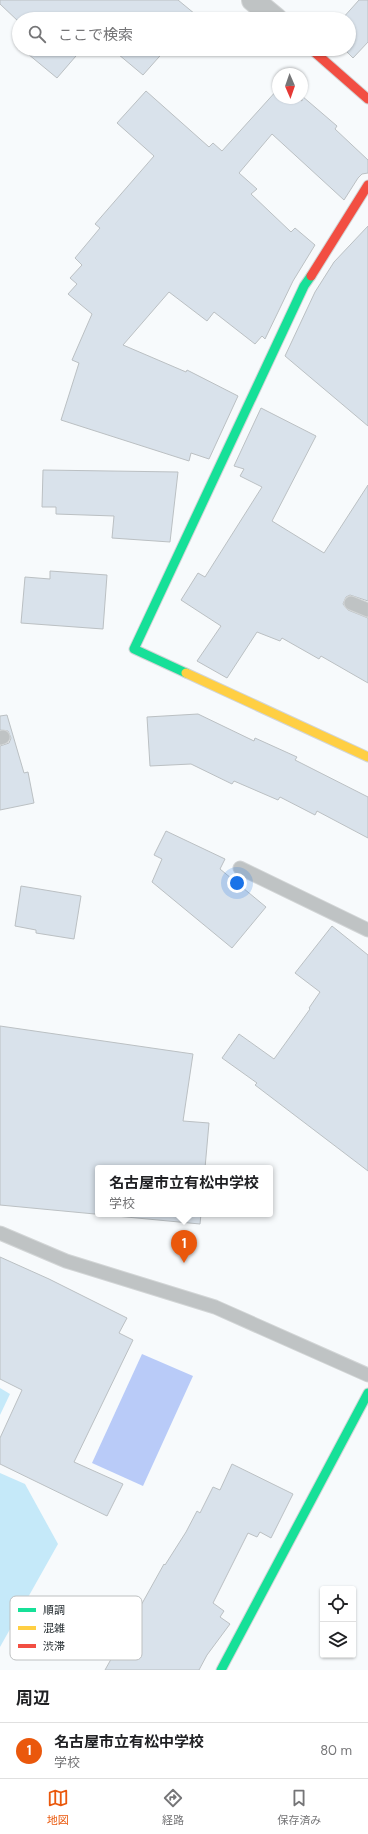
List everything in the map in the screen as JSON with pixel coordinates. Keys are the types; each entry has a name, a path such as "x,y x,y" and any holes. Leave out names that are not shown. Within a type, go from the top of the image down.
{"street":[{"path":"253,0 268,12"},
{"path":"319,56 368,99"},
{"path":"368,185 304,286 134,649 368,757"},
{"path":"220,1670 270,1579 368,1393"}],"lane":[{"path":"351,602 368,610"},
{"path":"240,868 368,930"},
{"path":"0,1233 66,1261 215,1307 368,1375"}],"shaded area":[{"path":"0,1388 10,1394 0,1415"},
{"path":"0,1473 25,1484 58,1544 29,1596 10,1596 10,1629 0,1647"}],"water":[{"path":"142,1354 193,1376 143,1486 92,1463"}],"building":[{"path":"0,0 178,0 193,12 12,12 12,15 0,4"},
{"path":"359,0 368,0 368,42 356,55 356,12 348,12"},
{"path":"30,56 76,56 57,78"},
{"path":"120,56 160,56 143,75"},
{"path":"146,91 209,147 213,143 222,151 272,96 272,104 308,104 308,101 337,126 335,129 368,160 368,173 362,174 358,178 344,200 272,134 239,173 257,189 251,194 291,232 295,228 315,245 293,281 265,339 262,336 255,344 214,312 207,321 169,292 123,345 186,372 187,370 238,396 209,459 191,453 189,461 61,420 79,363 72,360 92,314 68,294 77,284 70,278 82,265 75,258 100,228 95,224 154,156 117,123"},
{"path":"368,226 368,426 285,356 315,292 334,262"},
{"path":"261,408 316,436 272,521 324,553 368,485 368,601 350,595 346,597 343,604 348,610 368,618 368,683 321,656 319,659 282,638 280,641 257,632 227,678 197,661 221,626 181,600 198,573 205,577 262,487 240,476 244,469 234,466"},
{"path":"43,470 178,472 170,542 112,538 114,516 56,514 56,507 42,507"},
{"path":"50,571 107,575 103,629 21,623 25,577 50,579"},
{"path":"198,714 254,741 255,738 297,757 295,760 368,797 368,838 317,811 315,815 280,797 278,800 234,781 232,784 191,764 150,766 147,717"},
{"path":"7,715 24,773 28,772 34,803 0,810 0,746 9,743 11,738 8,731 0,730 0,716"},
{"path":"166,831 225,859 220,869 266,907 232,948 152,882 162,859 154,855"},
{"path":"21,886 81,896 74,939 36,933 36,930 15,926"},
{"path":"332,926 368,955 368,1171 255,1085 257,1083 222,1058 239,1034 274,1059 310,1009 309,1008 320,992 295,973"},
{"path":"0,1026 193,1054 183,1121 209,1123 205,1165 95,1165 95,1214 0,1205"},
{"path":"126,1217 201,1217 200,1224"},
{"path":"0,1257 49,1279 127,1318 119,1333 133,1340 74,1462 123,1484 107,1516 0,1464 0,1438 22,1390 0,1379"},
{"path":"232,1464 293,1494 271,1538 260,1532 257,1537 248,1533 213,1603 224,1611 220,1617 230,1624 207,1655 199,1670 105,1670 111,1660 142,1660 142,1604 164,1564 165,1565 186,1532 197,1511 200,1513 213,1487 220,1490"}],"traffic: fast":[{"path":"186,673 134,649 304,286 311,276"},
{"path":"221,1670 368,1393"}],"traffic: slow":[{"path":"186,673 368,757"}],"traffic: jam":[{"path":"319,56 368,99"},
{"path":"311,276 368,185"}],"place":[{"name":"名古屋市立有松中学校","path":"184,1263"}]}
